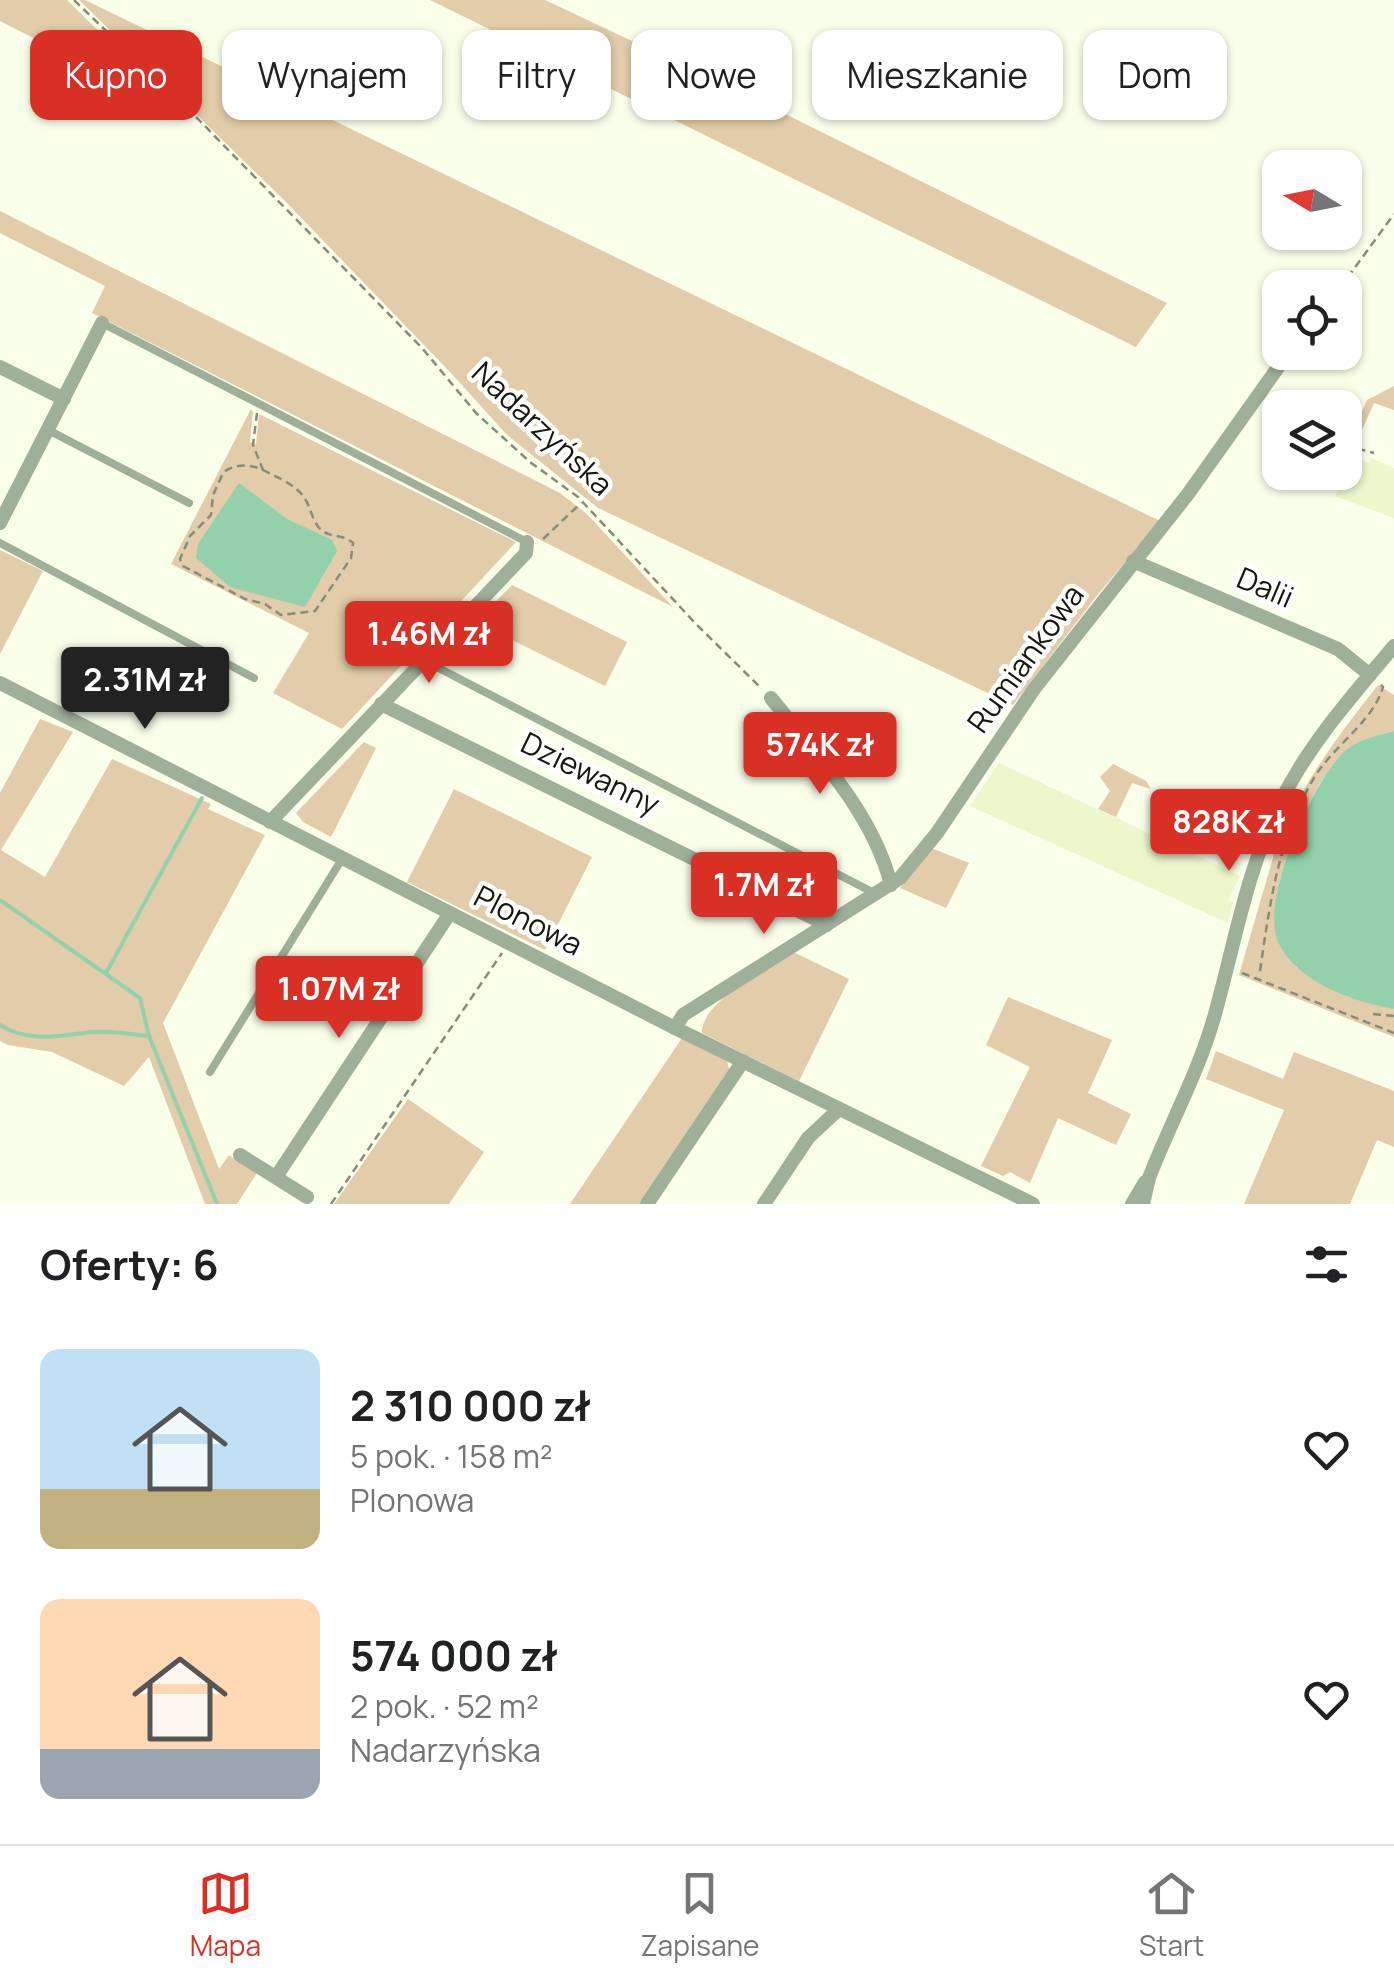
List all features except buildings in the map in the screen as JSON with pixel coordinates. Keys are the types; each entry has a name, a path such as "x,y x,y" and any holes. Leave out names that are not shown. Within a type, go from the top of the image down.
{"street":[{"path":"0,523 9,491 48,430 102,323"},
{"path":"0,367 64,399"},
{"name":"Rumiankowa","path":"675,1028 684,1014 891,885 924,852 1034,690 1188,494 1277,370"},
{"path":"270,822 528,545"},
{"name":"Dalii","path":"1134,561 1338,649 1370,675"},
{"path":"1143,1204 1149,1178 1212,1025 1252,874 1274,816 1305,760 1394,646"},
{"name":"Plonowa","path":"0,682 675,1028 1033,1204"},
{"path":"771,698 858,810 880,848 891,885"},
{"name":"Dziewanny","path":"381,704 827,924"},
{"path":"276,1177 450,913"},
{"path":"646,1204 743,1062"},
{"path":"764,1204 808,1138 839,1108"},
{"path":"240,1155 307,1196"},
{"path":"1132,1204 1149,1178"}],"lane":[{"path":"102,323 528,545"},
{"path":"48,430 189,503"},
{"path":"0,542 254,678"},
{"path":"423,660 876,894"},
{"path":"210,1072 342,859"}],"path":[{"name":"Nadarzyńska","path":"74,0 198,119 422,348 476,414 582,501 771,698"},
{"path":"1353,270 1394,214"},
{"path":"260,404 252,436 264,470 298,490 316,525 325,533 347,537 353,543 351,558 310,614 281,615 183,566 180,559 190,536 211,515 213,495 222,473 238,466 264,470"},
{"path":"1362,450 1374,452"},
{"path":"528,545 557,527 582,501"},
{"path":"1260,970 1273,877 1287,834 1314,778 1330,754 1378,704 1383,687 1378,682 1369,692"},
{"path":"331,1204 510,942"},
{"path":"1237,967 1236,971 1394,1033"},
{"path":"1373,1014 1394,1016"}],"shaded area":[{"path":"0,0 67,0 98,30 30,30 30,36 0,21"},
{"path":"79,0 147,30 110,30"},
{"path":"430,0 545,0 609,30 491,30"},
{"path":"611,31 631,40 631,99 611,89"},
{"path":"202,57 222,66 222,120 333,120 1160,521 1013,705 598,508 507,435 285,201 202,120"},
{"path":"792,117 1167,303 1136,347 674,120"},
{"path":"0,211 560,493 587,514 673,607 92,313 105,286 0,233"},
{"path":"1394,386 1394,410 1374,403 1362,430 1362,411 1367,400"},
{"path":"251,409 250,442 256,444 259,414 516,542 342,729 273,693 309,633 171,564"},
{"path":"1371,458 1394,468 1394,518 1335,496 1338,490 1362,490 1362,460 1369,463"},
{"path":"239,483 287,519 332,540 337,551 305,607 230,587 196,558 198,544"},
{"path":"0,550 43,571 0,654"},
{"path":"512,585 627,642 605,686 476,622"},
{"path":"1378,685 1394,695 1394,731 1368,739 1344,753 1321,782 1290,848 1276,908 1296,967 1347,996 1394,1009 1394,1037 1239,975 1279,837 1324,758"},
{"path":"40,719 73,732 1,850 45,877 112,759 211,804 208,809 265,835 163,1023 219,1169 229,1155 257,1173 237,1204 205,1204 149,1057 124,1086 52,1052 0,1041 0,793"},
{"path":"1394,731 1394,1009 1344,995 1312,979 1287,956 1278,942 1274,923 1276,898 1292,842 1318,787 1350,747"},
{"path":"364,742 376,748 331,837 303,822 296,813"},
{"path":"999,763 1240,876 1229,899 1233,903 1228,923 970,806"},
{"path":"1113,764 1146,781 1151,789 1132,783 1116,817 1098,809 1110,791 1100,777"},
{"path":"454,789 592,857 545,950 407,882"},
{"path":"931,848 969,863 946,908 900,888"},
{"path":"791,951 849,979 799,1081 702,1033 704,1022 723,998"},
{"path":"1008,997 1112,1040 1088,1093 1131,1114 1116,1145 1058,1118 1030,1183 1010,1172 1003,1176 981,1166 1030,1067 986,1045"},
{"path":"682,1038 727,1061 730,1072 640,1204 570,1204"},
{"path":"1216,1051 1283,1079 1294,1052 1394,1091 1394,1147 1377,1140 1350,1204 1244,1204 1284,1110 1206,1079"},
{"path":"408,1099 484,1152 449,1204 334,1204"}],"waterway":[{"path":"106,973 202,798"},
{"path":"0,900 140,998 149,1036 217,1204"},
{"path":"0,1025 34,1036 100,1032 149,1036"}]}
